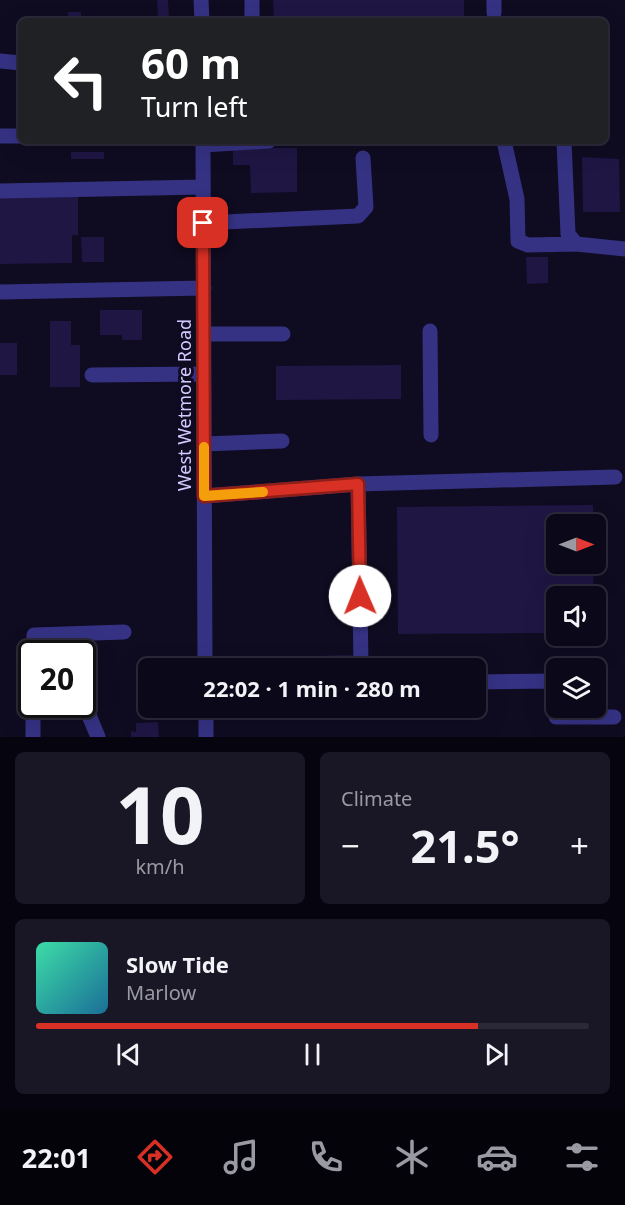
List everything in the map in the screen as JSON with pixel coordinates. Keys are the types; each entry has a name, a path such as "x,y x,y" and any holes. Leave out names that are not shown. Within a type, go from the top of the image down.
{"street":[{"path":"201,0 202,18"},
{"path":"252,0 252,18"},
{"path":"0,61 18,63"},
{"path":"0,136 18,136"},
{"name":"West Wetmore Road","path":"203,144 205,658"},
{"path":"505,144 517,199 518,241 528,246 576,244 625,249"},
{"path":"564,144 568,234 576,244"},
{"path":"203,223 358,216 366,207 363,158"},
{"path":"0,191 203,187"},
{"path":"0,292 204,288"},
{"path":"430,331 431,435"},
{"path":"204,334 283,334"},
{"path":"92,375 204,374"},
{"path":"204,444 282,441"},
{"path":"204,496 358,484 615,477"},
{"path":"358,484 362,658"},
{"path":"34,640 34,634 124,632"},
{"path":"486,682 555,681 556,717 614,717"},
{"path":"90,718 98,737"},
{"path":"206,718 206,737"},
{"path":"33,721 33,737"}],"building":[{"path":"157,0 168,0 169,17 158,17"},
{"path":"273,0 464,0 464,18 274,18"},
{"path":"68,12 81,12 81,16 123,16 123,18 68,18"},
{"path":"233,148 297,148 297,192 251,193 250,165 233,165"},
{"path":"71,152 104,152 104,159 71,159"},
{"path":"582,157 619,159 620,212 583,212"},
{"path":"78,196 78,235 72,235 72,263 0,264 0,197"},
{"path":"81,237 104,237 104,262 82,262"},
{"path":"526,257 548,257 548,283 527,284"},
{"path":"100,310 142,310 142,340 122,340 122,335 100,335"},
{"path":"50,321 71,321 71,345 80,345 80,387 50,387"},
{"path":"0,343 17,343 17,375 0,375"},
{"path":"401,365 401,399 276,400 276,366"},
{"path":"593,505 593,514 546,514 546,574 593,574 594,586 546,586 546,633 398,634 397,507"},
{"path":"96,658 98,658 98,696 96,696"},
{"path":"158,722 159,737 131,737 131,731 136,732 136,723"}],"slow traffic":[{"path":"204,447 204,496 263,492"}],"route":[{"path":"203,223 204,496 358,484 360,596"}]}
